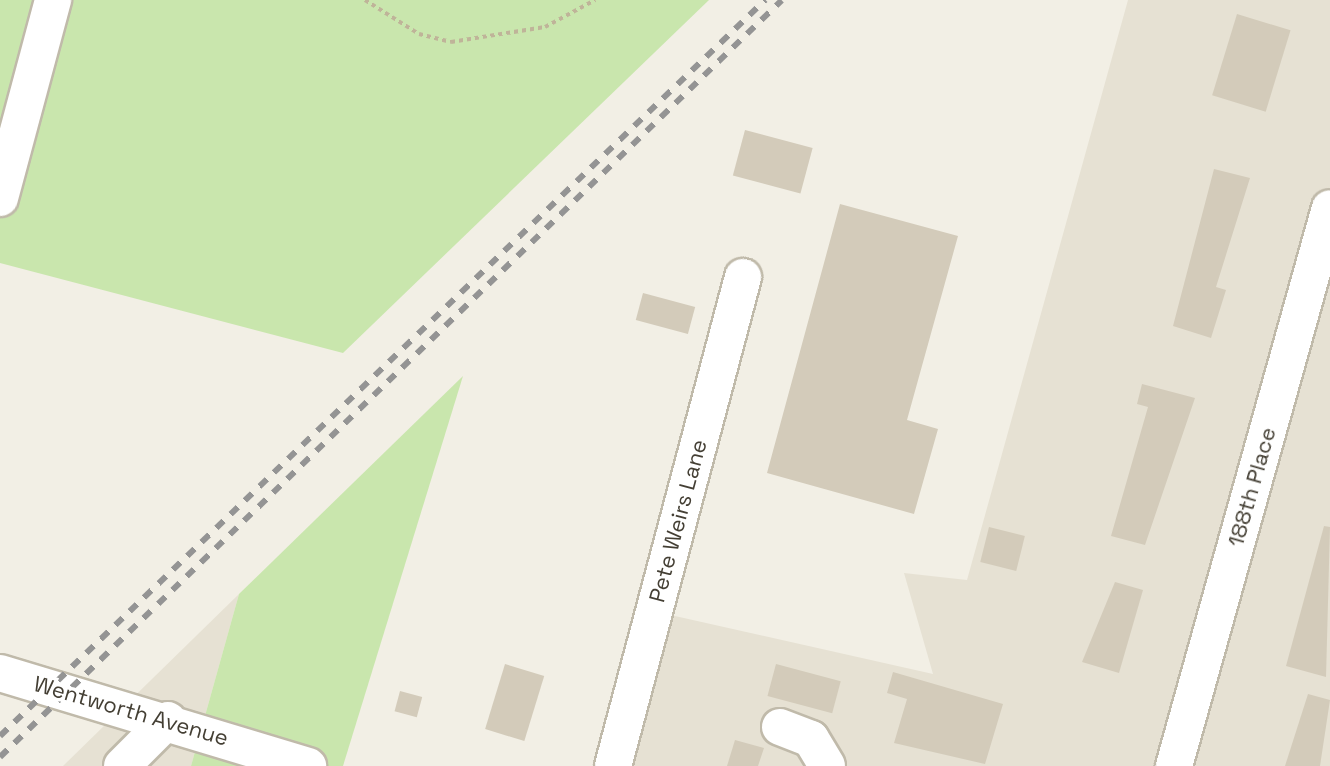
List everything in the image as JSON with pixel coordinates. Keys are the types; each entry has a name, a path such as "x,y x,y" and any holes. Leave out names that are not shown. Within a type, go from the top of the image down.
{"street":[{"path":"0,198 53,0"},
{"name":"188th Place","path":"1174,766 1330,208"},
{"name":"Pete Weirs Lane","path":"613,766 743,277"},
{"name":"Wentworth Avenue","path":"0,673 168,720 308,766"},
{"path":"122,766 168,720"},
{"path":"780,727 811,739 827,755 827,766"}],"path":[{"path":"365,0 419,34 451,42 545,27 595,0"}],"shaded area":[{"path":"1128,0 1330,0 1330,766 617,766 666,614 933,674 904,573 967,580"},
{"path":"239,594 191,766 63,766"}],"green space":[{"path":"0,0 709,0 343,353 0,263"},
{"path":"463,376 343,766 191,766 239,594"}],"building":[{"path":"1237,14 1291,30 1266,112 1212,95"},
{"path":"745,130 813,148 800,194 733,175"},
{"path":"1214,169 1250,178 1216,287 1226,290 1211,338 1173,326"},
{"path":"840,204 958,236 907,420 938,429 914,514 767,473"},
{"path":"643,293 695,307 688,334 636,320"},
{"path":"1142,384 1195,398 1145,545 1111,536 1148,407 1137,404"},
{"path":"1324,526 1330,527 1326,677 1286,666"},
{"path":"989,527 1025,536 1016,571 980,562"},
{"path":"1115,582 1143,590 1119,673 1082,662"},
{"path":"505,664 544,676 524,741 485,729"},
{"path":"776,664 841,681 832,713 767,696"},
{"path":"893,672 1003,704 985,764 894,743 907,699 887,693"},
{"path":"400,691 422,697 417,717 395,711"},
{"path":"1308,694 1330,700 1320,766 1285,766"},
{"path":"735,740 764,748 758,766 727,766"}],"railway":[{"path":"0,736 765,0"},
{"path":"0,757 782,0"}]}
